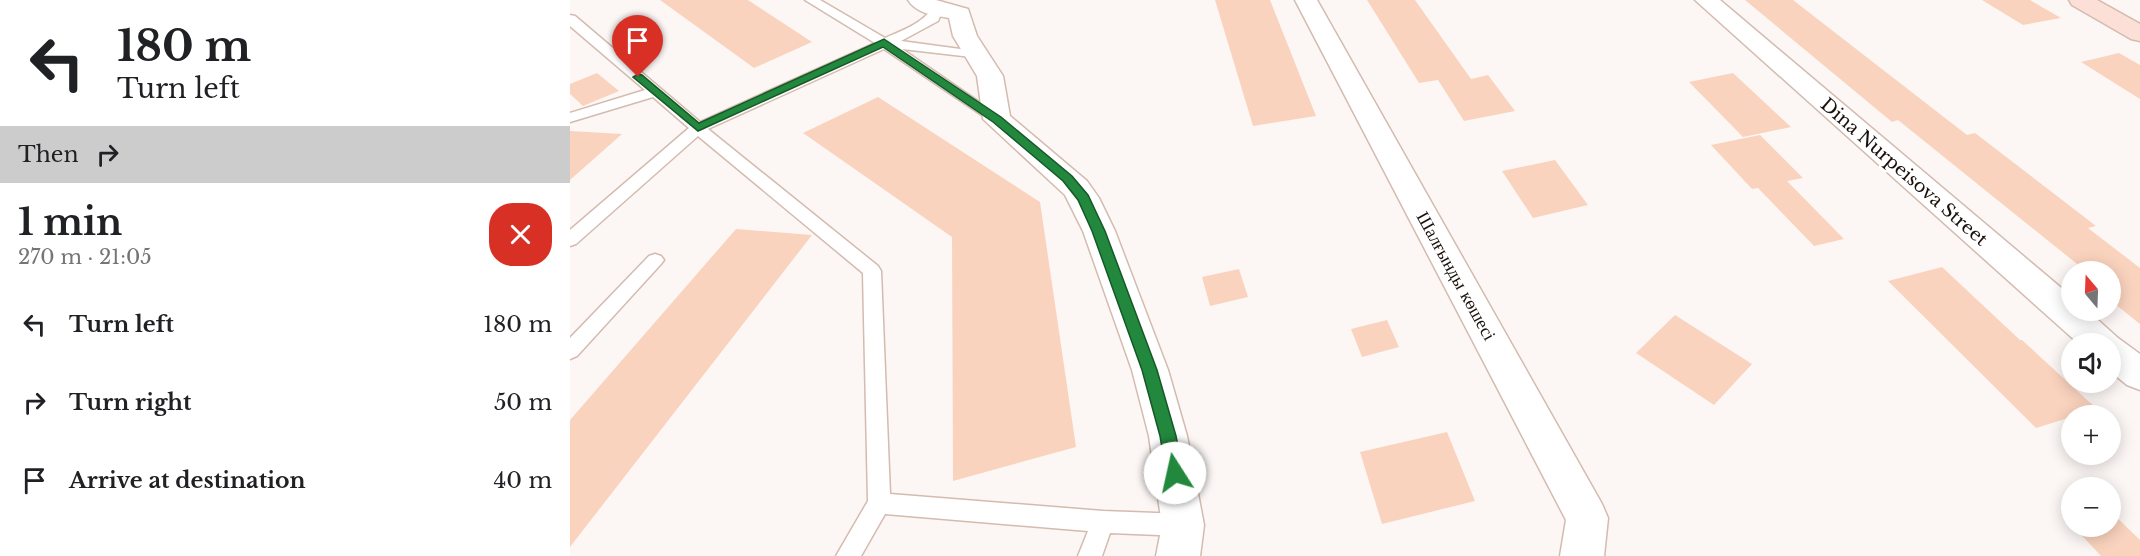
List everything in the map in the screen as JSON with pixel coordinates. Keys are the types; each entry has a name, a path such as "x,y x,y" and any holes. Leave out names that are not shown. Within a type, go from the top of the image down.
{"street":[{"name":"Шалғынды көшесі","path":"1306,0 1587,518 1581,556"},
{"name":"Dina Nurpeisova Street","path":"1706,0 2090,333"},
{"path":"2080,0 2140,34"},
{"path":"928,5 950,9 960,14 965,36 990,76 997,119 1076,188 1084,198 1099,231 1150,370 1168,436 1180,541"},
{"path":"2121,359 2140,375"}],"lane":[{"path":"811,0 884,42 997,119"},
{"path":"570,240 698,128 920,27 933,18 928,5"},
{"path":"570,20 872,271 879,503 848,556"},
{"path":"884,42 975,55"},
{"path":"570,118 655,92"},
{"path":"570,351 655,260"},
{"path":"879,503 1103,522 1180,541"},
{"path":"1090,556 1103,522"}],"building":[{"path":"660,0 748,0 812,42 754,68"},
{"path":"1215,0 1270,0 1316,116 1253,126"},
{"path":"1367,0 1415,0 1471,79 1488,75 1515,111 1464,121 1438,80 1419,83"},
{"path":"1745,0 1793,0 1967,135 1975,133 2096,226 2088,228 2140,268 2140,324 2121,309 2121,261 2073,261 1898,120 1892,122"},
{"path":"1982,0 2030,0 2061,18 2023,25"},
{"path":"2119,53 2140,65 2140,99 2081,62"},
{"path":"597,73 619,91 583,106 570,94 570,84"},
{"path":"1733,73 1791,127 1743,137 1689,82"},
{"path":"878,97 1040,202 1076,447 953,481 952,237 803,133"},
{"path":"570,131 622,134 570,180"},
{"path":"1760,135 1803,178 1787,181 1844,239 1814,246 1758,188 1752,189 1711,145"},
{"path":"1555,160 1588,205 1533,218 1502,171"},
{"path":"736,229 812,235 570,547 570,420"},
{"path":"1942,267 2061,376 2061,393 2080,393 2093,405 2061,405 2061,420 2036,428 1888,281"},
{"path":"1239,269 1248,297 1210,306 1202,277"},
{"path":"1675,315 1752,364 1714,405 1636,353"},
{"path":"1387,320 1399,347 1362,357 1351,329"},
{"path":"1447,432 1475,501 1382,524 1360,452"},
{"path":"2121,522 2140,540 2140,556 2101,556 2083,537 2121,537"}],"route":[{"path":"638,77 698,128 884,42 997,119 1067,179 1084,198 1099,231 1150,370 1168,436 1175,473"}]}
